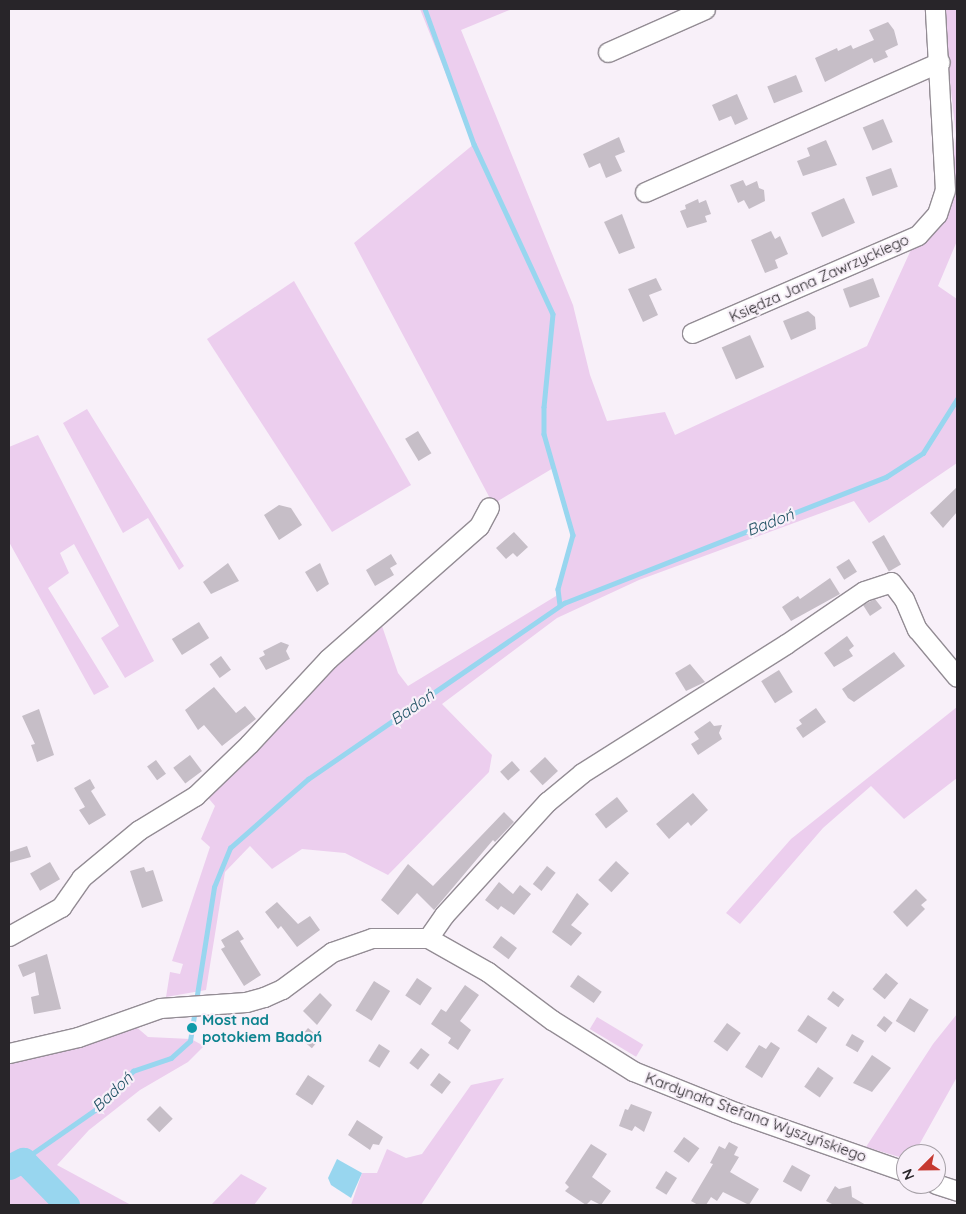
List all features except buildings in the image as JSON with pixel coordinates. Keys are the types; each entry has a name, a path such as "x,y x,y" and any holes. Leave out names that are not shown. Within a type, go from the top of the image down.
{"street":[{"path":"608,52 705,9"},
{"name":"Księdza Jana Zawrzyckiego","path":"692,333 918,235 937,214 945,190 940,62 935,9"},
{"path":"646,192 940,62"},
{"path":"9,936 61,907 81,878 139,830 195,796 249,744 328,659 479,526 489,507"},
{"path":"428,938 444,915 546,802 582,773 786,644 864,591 891,582 904,600 917,629 957,677"},
{"name":"Kardynała Stefana Wyszyńskiego","path":"9,1053 78,1037 160,1008 246,1002 264,997 282,989 332,952 372,938 428,938 488,972 552,1020 633,1071 735,1112 896,1168"}],"shaded area":[{"path":"420,9 512,9 461,30 573,305 590,375 607,421 665,412 675,435 867,346 915,241 950,195 956,135 942,9 957,9 957,241 938,286 957,299 957,463 869,523 854,501 639,580 557,618 442,704 492,755 489,772 388,875 345,853 302,849 272,869 250,846 225,872 206,990 166,997 170,972 180,974 183,964 172,961 210,847 201,839 215,806 205,794 331,666 381,623 398,673 408,686 556,596 573,535 555,467 493,504 354,243 474,144"},
{"path":"294,281 411,485 332,532 207,339"},
{"path":"87,409 184,566 179,570 148,518 123,533 63,423"},
{"path":"38,435 154,661 125,678 101,638 119,626 74,544 60,553 69,573 48,588 109,687 94,695 9,542 9,447"},
{"path":"957,707 957,778 904,819 871,786 823,828 740,924 726,913 791,839"},
{"path":"957,1014 957,1077 920,1144 896,1144 896,1156 866,1147 933,1044"},
{"path":"597,1017 643,1045 636,1057 590,1029"},
{"path":"134,1025 148,1037 191,1039 204,1046 188,1062 140,1090 89,1130 57,1165 131,1205 9,1205 9,1061 92,1043"},
{"path":"504,1078 421,1205 351,1205 362,1173 377,1173 387,1149 406,1158 422,1154 471,1085"},
{"path":"241,1174 267,1188 254,1205 211,1205"}],"water":[{"path":"337,1159 362,1173 351,1198 331,1185 328,1178"}],"waterway":[{"path":"425,9 474,144 553,314 544,407 544,434 573,535 558,589 560,605"},
{"name":"Badoń","path":"196,1001 214,887 230,848 308,779 564,603 886,477 923,453 957,399"},
{"name":"Badoń","path":"23,1160 102,1105 133,1071 171,1058 190,1041 195,1011"},
{"path":"9,1167 23,1160 67,1205"}],"place":[{"name":"Most nad potokiem Badoń","path":"192,1028"}]}
